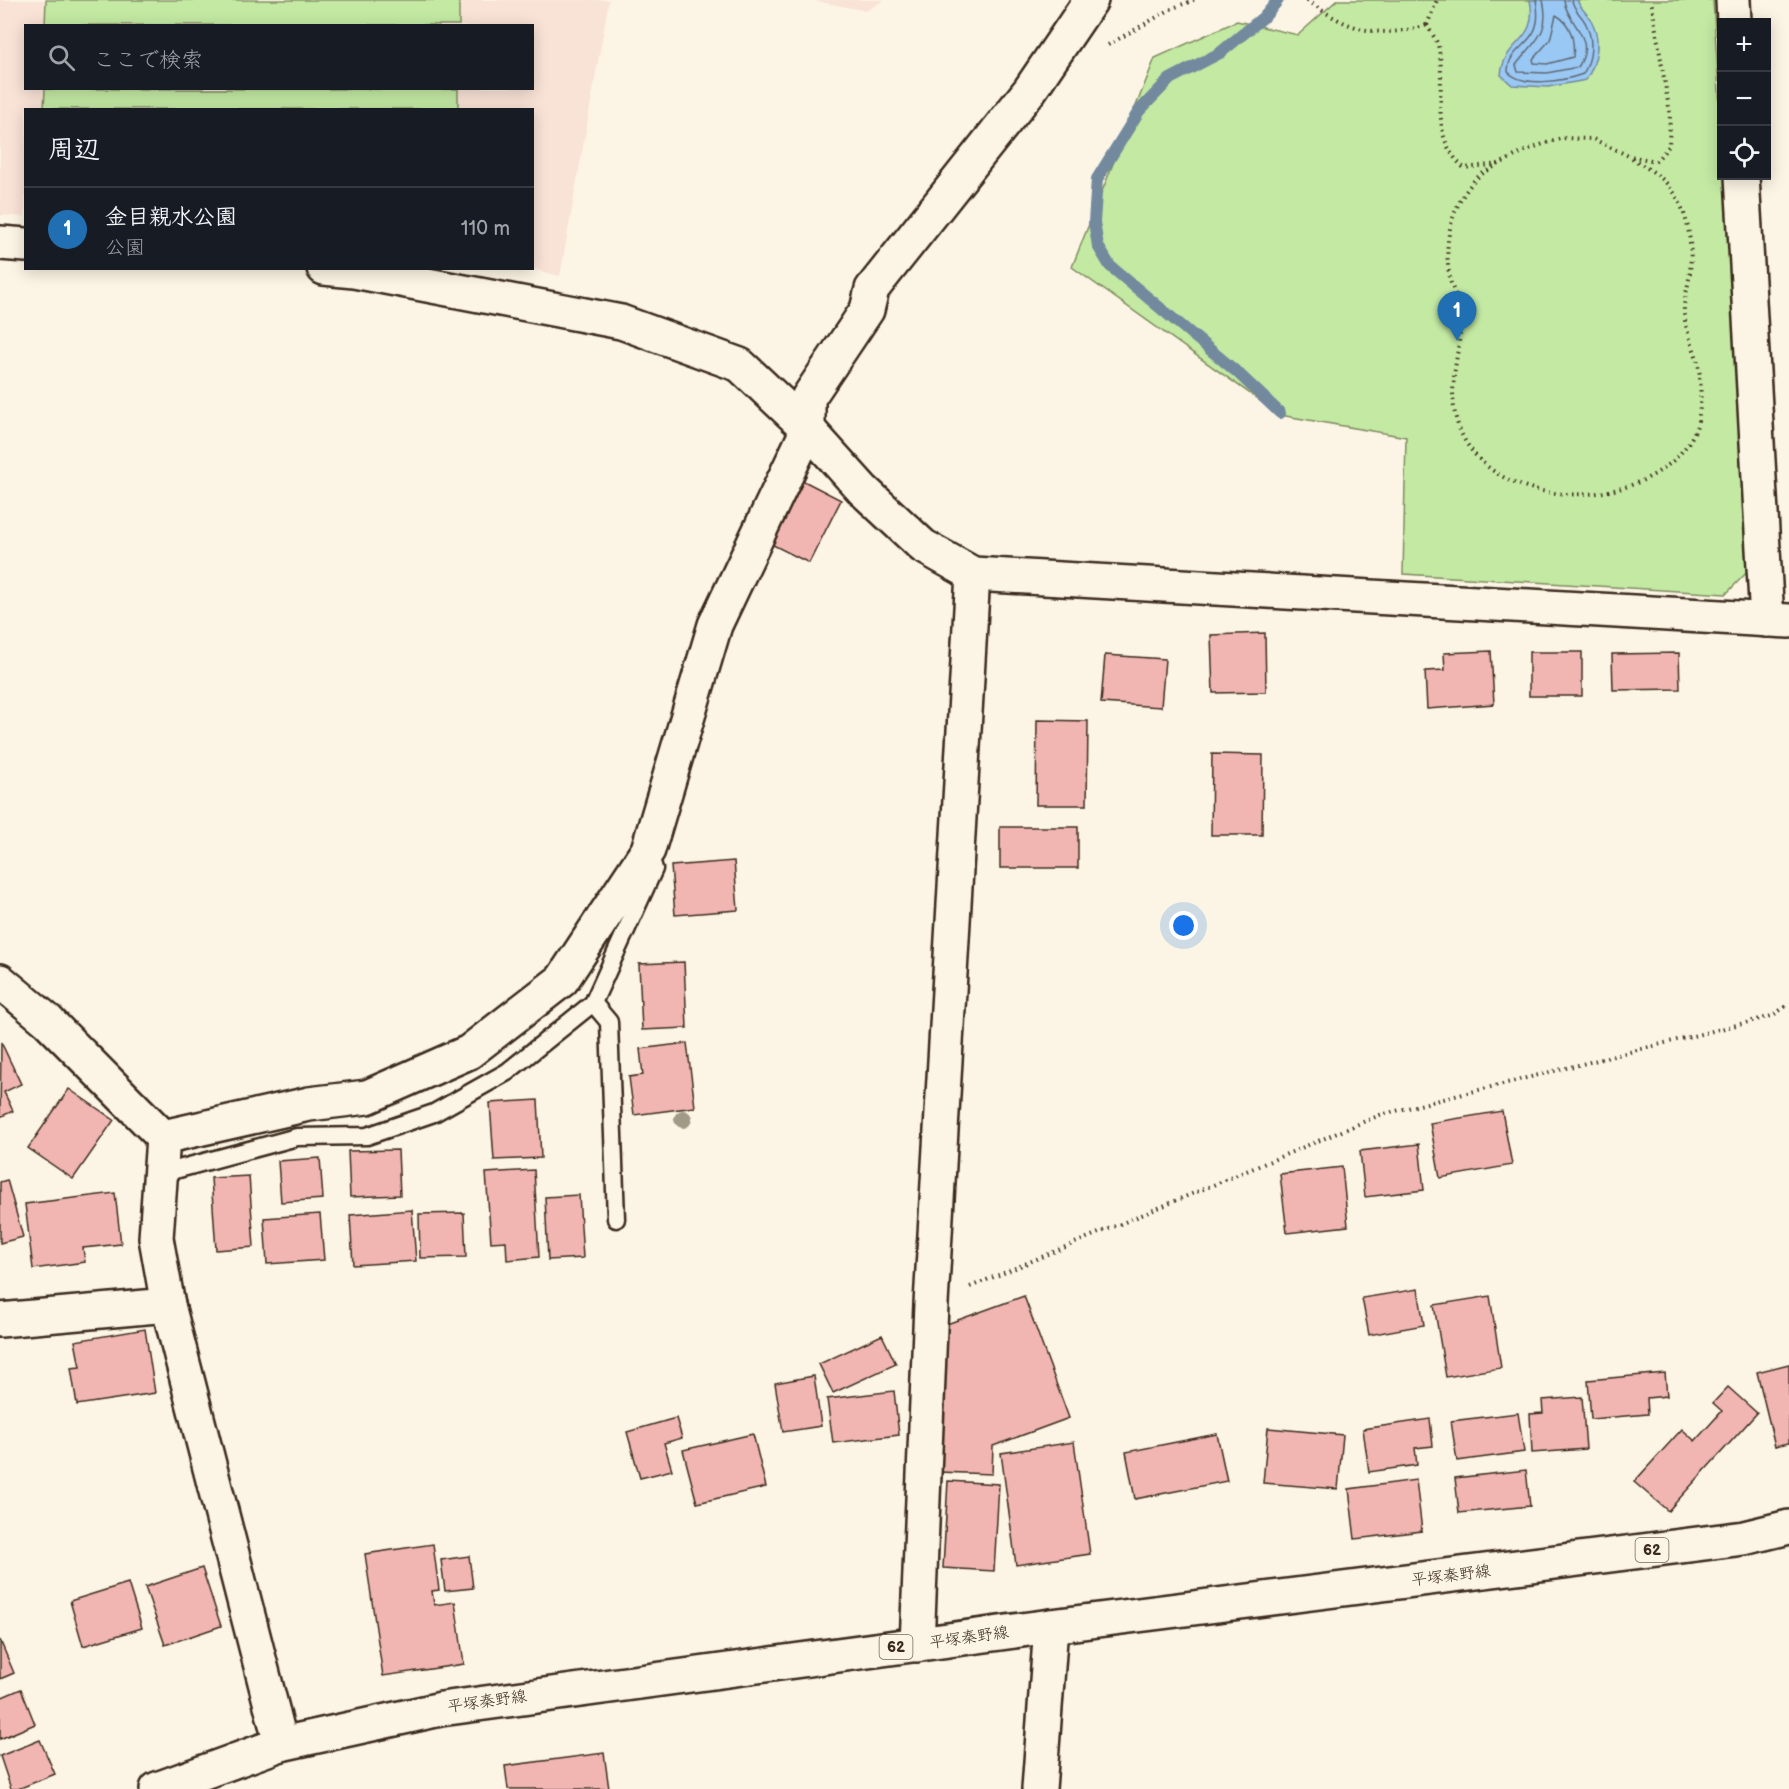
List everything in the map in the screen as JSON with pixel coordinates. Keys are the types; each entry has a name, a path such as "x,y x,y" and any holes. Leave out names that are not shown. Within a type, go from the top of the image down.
{"street":[{"path":"163,1137 309,1104 367,1097 469,1052 562,980 648,850 715,625 808,429 808,398 867,310 872,289 1030,90 1091,0"},
{"path":"1733,0 1734,18"},
{"path":"344,270 621,322 740,365 808,429 863,490 922,546 973,574 1778,620 1742,180"},
{"path":"0,243 24,245"},
{"path":"917,1645 931,1304 973,574"},
{"path":"0,981 14,1012 48,1021 163,1137 156,1238 168,1305 281,1744"},
{"path":"0,1320 168,1305"},
{"name":"平塚秦野線","path":"157,1789 281,1744 441,1709 1051,1626 1732,1539 1789,1527"},
{"path":"1039,1789 1051,1626"}],"lane":[{"path":"160,1174 297,1137 367,1136 434,1113 507,1072 593,1003 654,869 648,850"},
{"path":"593,1003 609,1022 616,1219"}],"path":[{"path":"1173,8 1194,0"},
{"path":"1308,1 1353,27 1377,34 1403,33 1427,25 1437,0"},
{"path":"1629,156 1656,161 1669,146 1670,114 1651,0"},
{"path":"1427,25 1438,45 1440,122 1451,157 1464,168 1499,164"},
{"path":"1561,138 1593,139 1629,156 1664,180 1685,214 1690,237 1690,272 1684,308 1686,327 1698,363 1700,394 1696,429 1685,447 1662,472 1633,484 1596,493 1564,494 1518,486 1491,470 1469,447 1458,425 1452,398 1461,328 1461,308 1450,280 1447,252 1452,215 1474,180 1499,164 1528,149 1561,138"},
{"path":"931,1304 1380,1115 1772,1016 1789,1004"}],"shaded area":[{"path":"0,0 609,0 560,276 534,270 534,108 24,108 24,217 0,215"},
{"path":"812,0 884,0 866,11"}],"green space":[{"path":"46,0 459,0 459,24 45,24"},
{"path":"1337,0 1713,0 1717,60 1717,180 1725,180 1753,566 1726,594 1403,574 1406,437 1280,415 1072,267 1155,58 1237,21 1298,35"},
{"path":"45,90 458,90 458,108 44,108"}],"water":[{"path":"1530,0 1577,0 1589,17 1596,35 1597,51 1586,80 1548,87 1512,85 1501,75 1503,63 1508,54 1530,25"}],"building":[{"path":"800,479 841,500 809,563 767,542"},
{"path":"1265,633 1266,692 1213,693 1211,635"},
{"path":"1491,651 1494,704 1427,709 1425,671 1445,670 1444,653"},
{"path":"1529,652 1582,652 1582,696 1529,696"},
{"path":"1679,653 1680,689 1613,690 1612,654"},
{"path":"1105,655 1165,659 1161,707 1101,703"},
{"path":"1037,720 1088,721 1087,805 1036,805"},
{"path":"1212,754 1263,755 1262,835 1211,835"},
{"path":"1000,827 1078,827 1078,868 1000,868"},
{"path":"734,861 738,910 675,915 671,866"},
{"path":"684,962 687,1028 642,1030 639,964"},
{"path":"1,1042 21,1084 4,1092 13,1111 0,1117"},
{"path":"687,1043 695,1107 634,1115 629,1077 643,1075 640,1049"},
{"path":"69,1089 114,1120 73,1179 28,1148"},
{"path":"538,1100 541,1158 494,1160 490,1103"},
{"path":"1502,1111 1512,1165 1440,1178 1430,1123"},
{"path":"1419,1144 1424,1190 1365,1197 1360,1151"},
{"path":"398,1150 400,1195 350,1197 348,1151"},
{"path":"320,1158 323,1199 281,1202 278,1161"},
{"path":"1342,1167 1348,1226 1287,1233 1280,1174"},
{"path":"534,1170 539,1257 507,1260 506,1241 491,1242 486,1173"},
{"path":"249,1176 254,1247 216,1250 211,1178"},
{"path":"7,1180 23,1237 0,1243 0,1182"},
{"path":"115,1193 121,1244 83,1248 85,1262 33,1269 25,1204"},
{"path":"579,1195 583,1258 548,1260 545,1197"},
{"path":"412,1210 416,1261 353,1265 350,1215"},
{"path":"464,1213 466,1257 420,1258 419,1214"},
{"path":"320,1214 324,1260 267,1264 264,1218"},
{"path":"1418,1289 1424,1325 1369,1335 1362,1298"},
{"path":"1024,1296 1069,1418 993,1446 992,1474 938,1472 944,1325"},
{"path":"1490,1296 1501,1368 1446,1377 1434,1305"},
{"path":"145,1329 155,1393 77,1405 71,1368 80,1367 75,1341"},
{"path":"882,1335 896,1364 833,1393 819,1364"},
{"path":"1789,1364 1789,1443 1775,1446 1757,1372"},
{"path":"1665,1373 1667,1396 1647,1398 1648,1414 1591,1419 1588,1380"},
{"path":"814,1376 821,1426 783,1432 775,1383"},
{"path":"1728,1387 1757,1413 1668,1511 1634,1482 1682,1429 1695,1441 1722,1411 1713,1403"},
{"path":"894,1391 899,1435 833,1443 827,1399"},
{"path":"1582,1397 1586,1449 1532,1453 1530,1414 1543,1413 1542,1400"},
{"path":"1518,1413 1524,1452 1457,1461 1451,1421"},
{"path":"676,1418 682,1438 664,1443 672,1470 640,1478 627,1432"},
{"path":"1430,1419 1433,1446 1415,1448 1417,1465 1369,1472 1363,1429"},
{"path":"1268,1428 1343,1435 1338,1489 1263,1483"},
{"path":"753,1434 766,1487 697,1503 683,1450"},
{"path":"1217,1434 1227,1481 1135,1499 1126,1452"},
{"path":"1074,1442 1090,1554 1016,1565 1001,1453"},
{"path":"1526,1470 1530,1506 1459,1513 1455,1478"},
{"path":"1416,1480 1422,1531 1355,1539 1349,1489"},
{"path":"948,1481 999,1484 994,1571 943,1568"},
{"path":"433,1544 439,1590 432,1591 434,1605 455,1602 464,1664 383,1676 365,1554"},
{"path":"469,1556 473,1588 445,1591 441,1560"},
{"path":"202,1568 221,1626 165,1645 145,1587"},
{"path":"128,1583 142,1628 83,1646 70,1601"},
{"path":"0,1640 14,1673 0,1679"},
{"path":"21,1689 35,1724 0,1739 0,1698"},
{"path":"40,1740 55,1774 18,1789 11,1789 0,1756"},
{"path":"604,1753 609,1789 508,1789 505,1766"}],"waterway":[{"path":"1278,0 1266,15 1220,53 1170,79 1139,111 1097,179 1094,222 1098,246 1110,266 1238,373 1280,413"}],"place":[{"name":"金目親水公園","path":"1457,341"}]}
